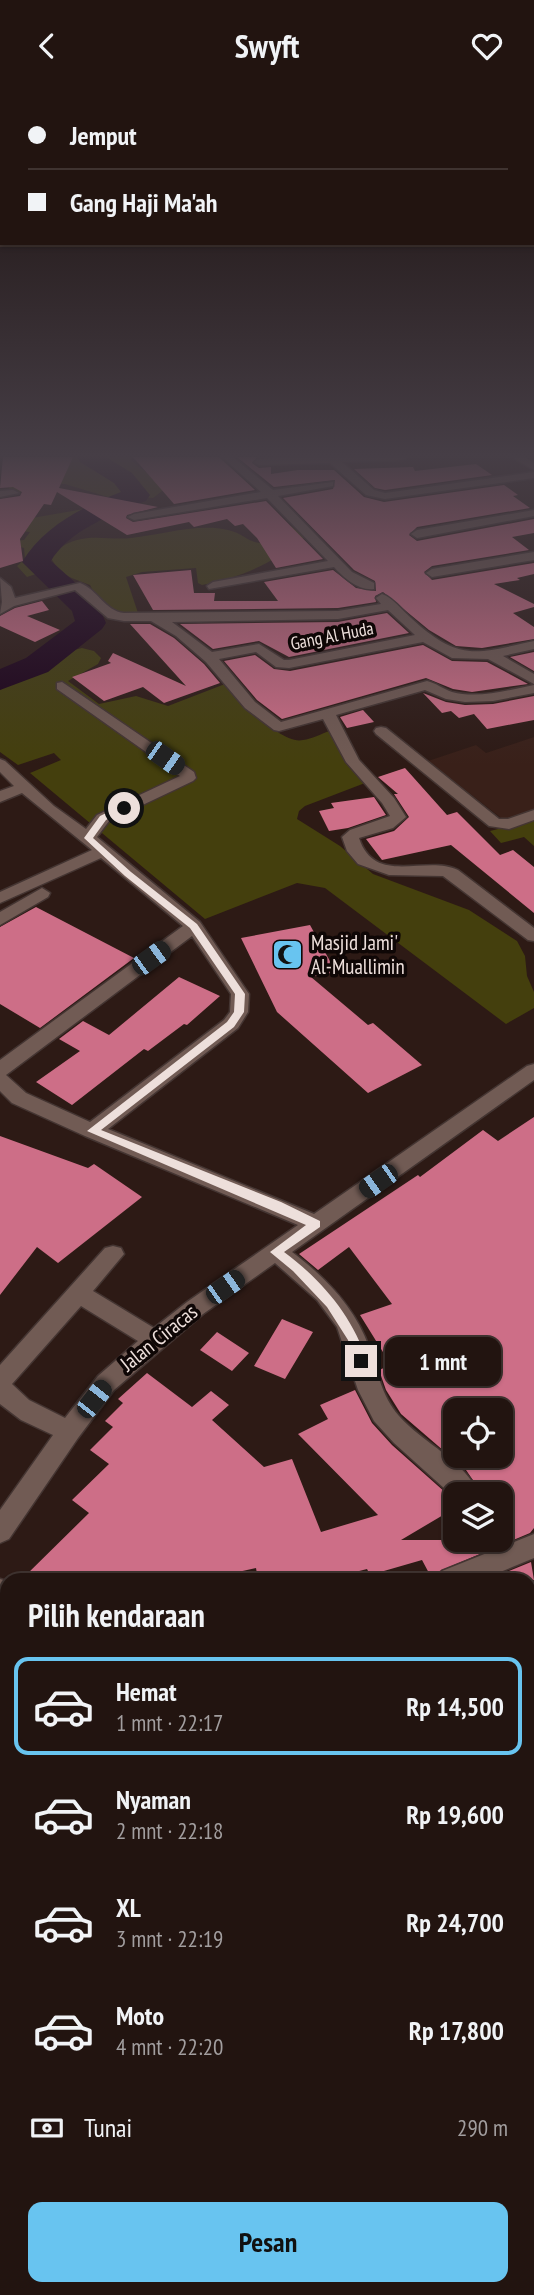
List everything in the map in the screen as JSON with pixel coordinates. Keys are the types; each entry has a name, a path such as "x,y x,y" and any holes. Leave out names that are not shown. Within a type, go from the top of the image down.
{"street":[{"path":"334,560 348,575 370,586"},
{"path":"432,573 511,560"},
{"path":"213,586 337,563"},
{"path":"0,582 7,590 5,606 73,587 85,589 98,605 115,616 158,618 338,615 386,602 426,637 456,655 489,655 534,645"},
{"path":"158,618 209,657 245,700 276,727 286,727 327,712 426,685 438,693 458,698 487,697 534,689"},
{"name":"Gang Al Huda","path":"209,657 259,649 281,664 289,664 426,637"},
{"path":"489,655 534,680"},
{"path":"62,686 186,772 188,778 103,818 88,838"},
{"path":"327,712 353,762 389,801 398,817 386,825 355,833 350,837 361,858 394,872 446,871 534,936"},
{"path":"381,731 495,823 509,824 534,815"},
{"path":"0,764 48,809 88,838 194,926 240,994 239,1012 231,1024 92,1131"},
{"path":"0,797 24,787"},
{"path":"0,898 103,851"},
{"path":"0,920 42,893"},
{"path":"0,1070 194,926"},
{"name":"Jalan Ciracas","path":"0,1531 69,1431 106,1383 155,1340 195,1308 534,1071"},
{"path":"0,1080 19,1097 92,1131 277,1205 316,1224"},
{"path":"275,1252 315,1285 339,1315 358,1347 364,1376 372,1397 383,1414 454,1482"},
{"path":"69,1431 34,1415 12,1401 0,1382 113,1254"},
{"path":"78,1293 155,1340"},
{"path":"513,1547 534,1546"},
{"path":"463,1573 497,1552"}],"shaded area":[{"path":"24,560 31,560 30,563 39,573 27,577 17,566"},
{"path":"52,560 272,560 231,578 202,585 198,583 196,568 142,572 126,577 138,613 108,619 90,585 63,573"},
{"path":"82,648 94,651 101,658 98,664 68,681 99,704 136,696 168,706 225,684 272,728 294,740 313,738 329,731 365,783 305,806 299,811 297,819 340,846 373,874 469,910 517,941 525,956 527,976 534,992 534,1008 506,1024 325,888 297,883 205,919 30,773 61,760 54,753 18,765 0,752 0,690 70,651"},
{"path":"534,737 534,815 509,824 428,761 476,745 486,753"},
{"path":"534,820 534,846 524,837 501,843 490,831"}],"building":[{"path":"0,560 23,560 23,561 0,568"},
{"path":"271,560 319,560 276,568"},
{"path":"344,560 469,560 432,566 424,572 432,580 534,563 534,574 517,578 520,580 494,584 534,604 534,607 513,613 534,627 534,639 482,648 456,646 429,630 383,592 375,596 376,602 338,608 153,610 133,575 191,570 194,593 215,593 214,601 278,601 264,582 333,570 356,588 376,591 375,581 354,570"},
{"path":"42,601 49,610 27,616 60,630 35,642 0,626 0,616 15,608"},
{"path":"387,613 409,633 289,657 259,641 213,649 180,624 338,622"},
{"path":"130,624 150,624 174,638 204,664 220,683 164,703 143,687 104,701 72,677 111,663 108,661 113,653 186,686"},
{"path":"423,645 452,661 487,662 528,684 472,692 453,689 426,678 282,719 257,700 224,661 255,655 274,669 290,671"},
{"path":"534,652 534,671 510,657"},
{"path":"423,693 446,702 465,705 493,704 534,696 534,720 487,729 474,714 459,718 451,711 442,713"},
{"path":"363,710 374,722 347,728 340,717"},
{"path":"405,768 447,815 457,812 500,855 513,850 534,867 534,913 451,845 382,860 366,839 394,831 409,817 394,794 398,794 378,777"},
{"path":"374,797 386,815 348,828 329,831 319,811 334,808 331,803"},
{"path":"36,907 134,958 40,1028 0,1004 0,927"},
{"path":"310,925 336,972 311,977 368,1025 373,1023 422,1065 368,1093 277,1012 241,938"},
{"path":"179,977 220,996 187,1025 184,1024 148,1051 144,1049 72,1105 36,1082 80,1051 59,1039 83,1021 109,1035"},
{"path":"534,1117 534,1528 530,1533 513,1540 513,1482 474,1482 464,1468 513,1468 513,1398 443,1398 443,1450 401,1414 386,1390 379,1370 391,1365 360,1315 392,1304 349,1247 318,1270 299,1254 418,1175 420,1177 483,1130 498,1141"},
{"path":"0,1136 88,1168 94,1164 142,1197 58,1263 37,1247 0,1295"},
{"path":"282,1319 313,1332 285,1379 254,1366"},
{"path":"217,1332 249,1353 232,1371 200,1350"},
{"path":"147,1373 192,1407 211,1391 229,1405 212,1420 264,1467 292,1459 321,1532 378,1515 298,1434 328,1419 320,1405 355,1390 372,1423 392,1445 443,1490 443,1515 401,1540 443,1540 443,1552 485,1552 435,1573 429,1573 422,1560 377,1573 369,1573 367,1569 351,1573 257,1573 256,1568 234,1573 28,1573 89,1513 72,1500 109,1464 90,1450 113,1427 105,1421 123,1403 118,1399"},
{"path":"531,1562 533,1573 510,1573"}],"waterway":[{"path":"0,680 37,665 91,623 86,608 36,562 37,560"}],"place":[{"name":"Masjid Jami' Al-Muallimin","path":"288,955"}],"route":[{"path":"124,808 103,818 88,838 128,874 194,926 240,994 239,1012 231,1024 92,1131 277,1205 316,1224 275,1252 297,1268 331,1303 354,1339 361,1361"}]}
